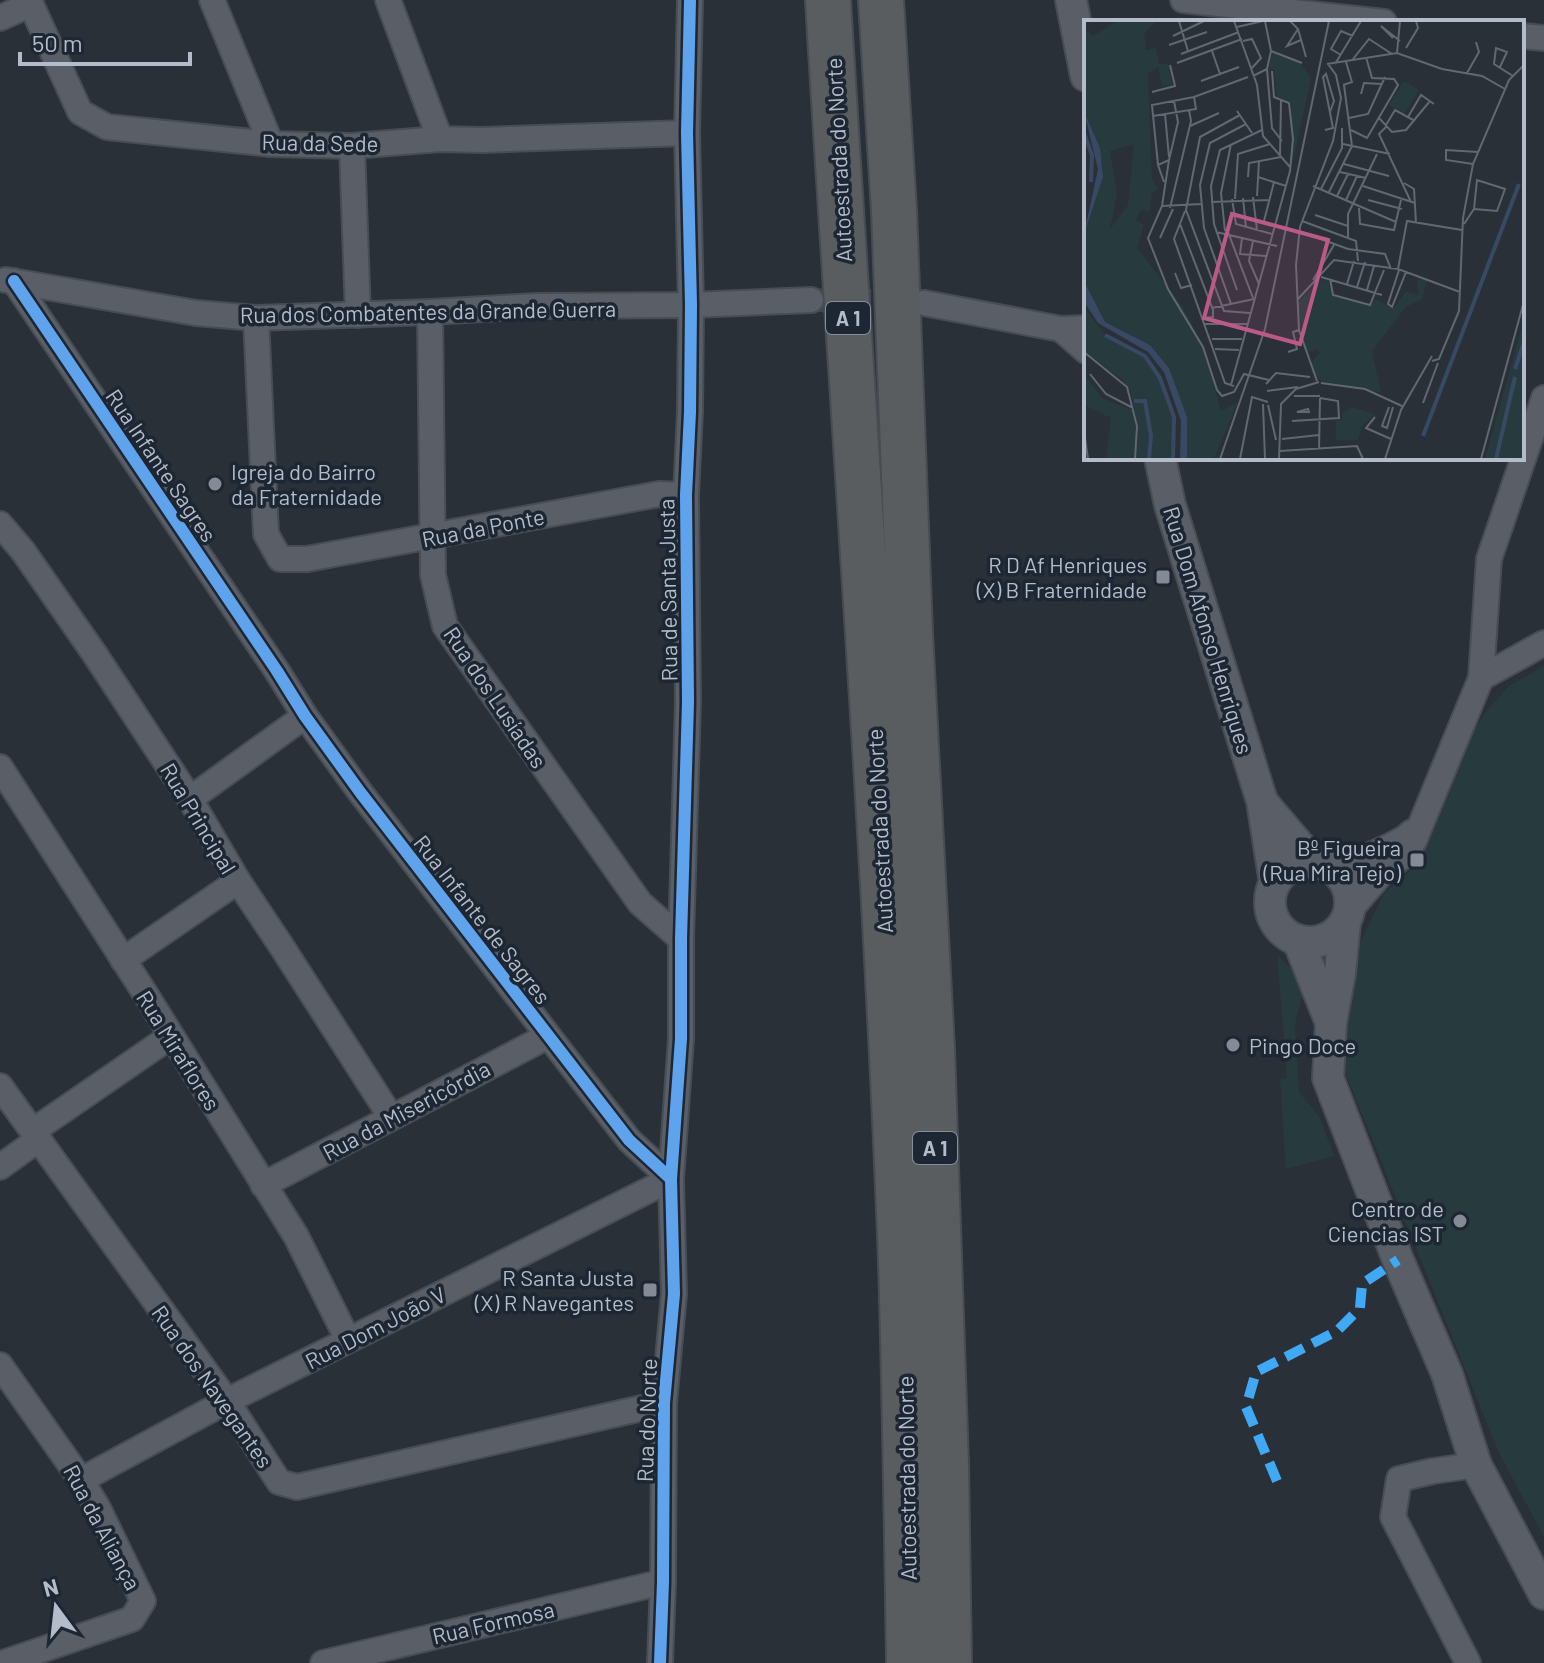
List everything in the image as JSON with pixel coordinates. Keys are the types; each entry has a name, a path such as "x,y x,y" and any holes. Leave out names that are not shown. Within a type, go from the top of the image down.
{"highway":[{"name":"Autoestrada do Norte","path":"828,0 870,652 891,1055 901,1263 909,1663"},
{"name":"Autoestrada do Norte","path":"881,0 894,210 910,633 932,1049 946,1465 949,1663"}],"street":[{"path":"212,0 271,144"},
{"path":"388,0 440,139"},
{"name":"Rua de Santa Justa","path":"671,1179 681,1039 688,702 686,495 691,305 687,133 690,0"},
{"path":"1071,0 1084,66"},
{"path":"1183,0 1366,20"},
{"path":"0,18 30,2"},
{"name":"Rua da Sede","path":"30,2 80,112 107,127 271,144 352,146 440,139 687,133"},
{"path":"1524,36 1544,38"},
{"path":"352,146 358,315"},
{"name":"Rua dos Combatentes da Grande Guerra","path":"7,280 196,313 256,318 537,306 811,300"},
{"name":"Rua Infante Sagres","path":"7,280 277,671"},
{"path":"924,303 1061,329 1084,328"},
{"name":"Rua dos Lusíadas","path":"430,312 431,535 433,575 445,626 640,903 681,939"},
{"name":"Rua da Ponte","path":"256,318 266,534 280,559 307,559 659,494 686,495"},
{"path":"1061,329 1084,349"},
{"path":"1524,457 1544,398"},
{"name":"Rua Dom Afonso Henriques","path":"1160,460 1170,505 1262,801 1275,883"},
{"path":"1420,825 1396,843 1325,867 1291,867 1275,883 1270,902 1272,915 1279,927 1287,935 1311,942 1337,932 1382,873 1407,853 1414,841 1481,678 1489,559 1523,460"},
{"name":"Rua Principal","path":"0,524 23,551 94,653 391,1117"},
{"path":"1481,678 1544,643"},
{"name":"Rua Infante de Sagres","path":"277,671 360,792 548,1036 629,1140 671,1179"},
{"path":"190,799 305,716"},
{"name":"Rua Miraflores","path":"0,767 296,1236 348,1340"},
{"name":"Rua Dom Afonso Henriques","path":"1262,801 1325,867"},
{"path":"1325,867 1345,883 1350,897 1331,1023 1328,1078 1398,1260 1447,1374 1476,1465 1544,1594"},
{"path":"123,960 238,881"},
{"path":"1298,940 1331,1023"},
{"path":"0,1167 36,1135 171,1036"},
{"name":"Rua da Misericórdia","path":"263,1185 548,1036"},
{"name":"Rua dos Navegantes","path":"0,1086 227,1401 279,1482 297,1487 664,1403"},
{"name":"Rua Dom João V","path":"81,1480 227,1401 671,1179"},
{"name":"Rua do Norte","path":"660,1663 664,1403 674,1294 671,1179"},
{"name":"Rua da Aliança","path":"0,1365 98,1508 143,1601 132,1619 3,1663"},
{"path":"1468,1663 1393,1517 1399,1479 1476,1465"},
{"name":"Rua Formosa","path":"323,1663 663,1582"}],"green space":[{"path":"1544,666 1544,1537 1499,1453 1343,1067 1355,958 1384,893 1418,864 1474,729 1487,710 1509,686"},
{"path":"1277,955 1296,973 1303,992 1295,1024 1299,1092 1320,1118 1334,1156 1286,1169 1280,1079 1287,1078"}],"tunnel":[{"path":"811,300 909,302"}],"marked path":[{"path":"1277,1481 1246,1407 1256,1372 1337,1331 1360,1308 1362,1284 1398,1260"}],"cycle path":[{"path":"660,1663 664,1403 674,1294 671,1179 681,1039 688,702 686,495 691,305 687,133 690,0"},
{"path":"14,281 305,716 360,792 629,1140 671,1179"}],"place":[{"name":"Igreja do Bairro da Fraternidade","path":"215,484"},
{"name":"R D Af Henriques (X) B Fraternidade","path":"1163,577"},
{"name":"Bº Figueira (Rua Mira Tejo)","path":"1417,860"},
{"name":"Pingo Doce","path":"1233,1045"},
{"name":"Centro de Ciencias IST","path":"1460,1221"},
{"name":"R Santa Justa (X) R Navegantes","path":"650,1290"}]}
